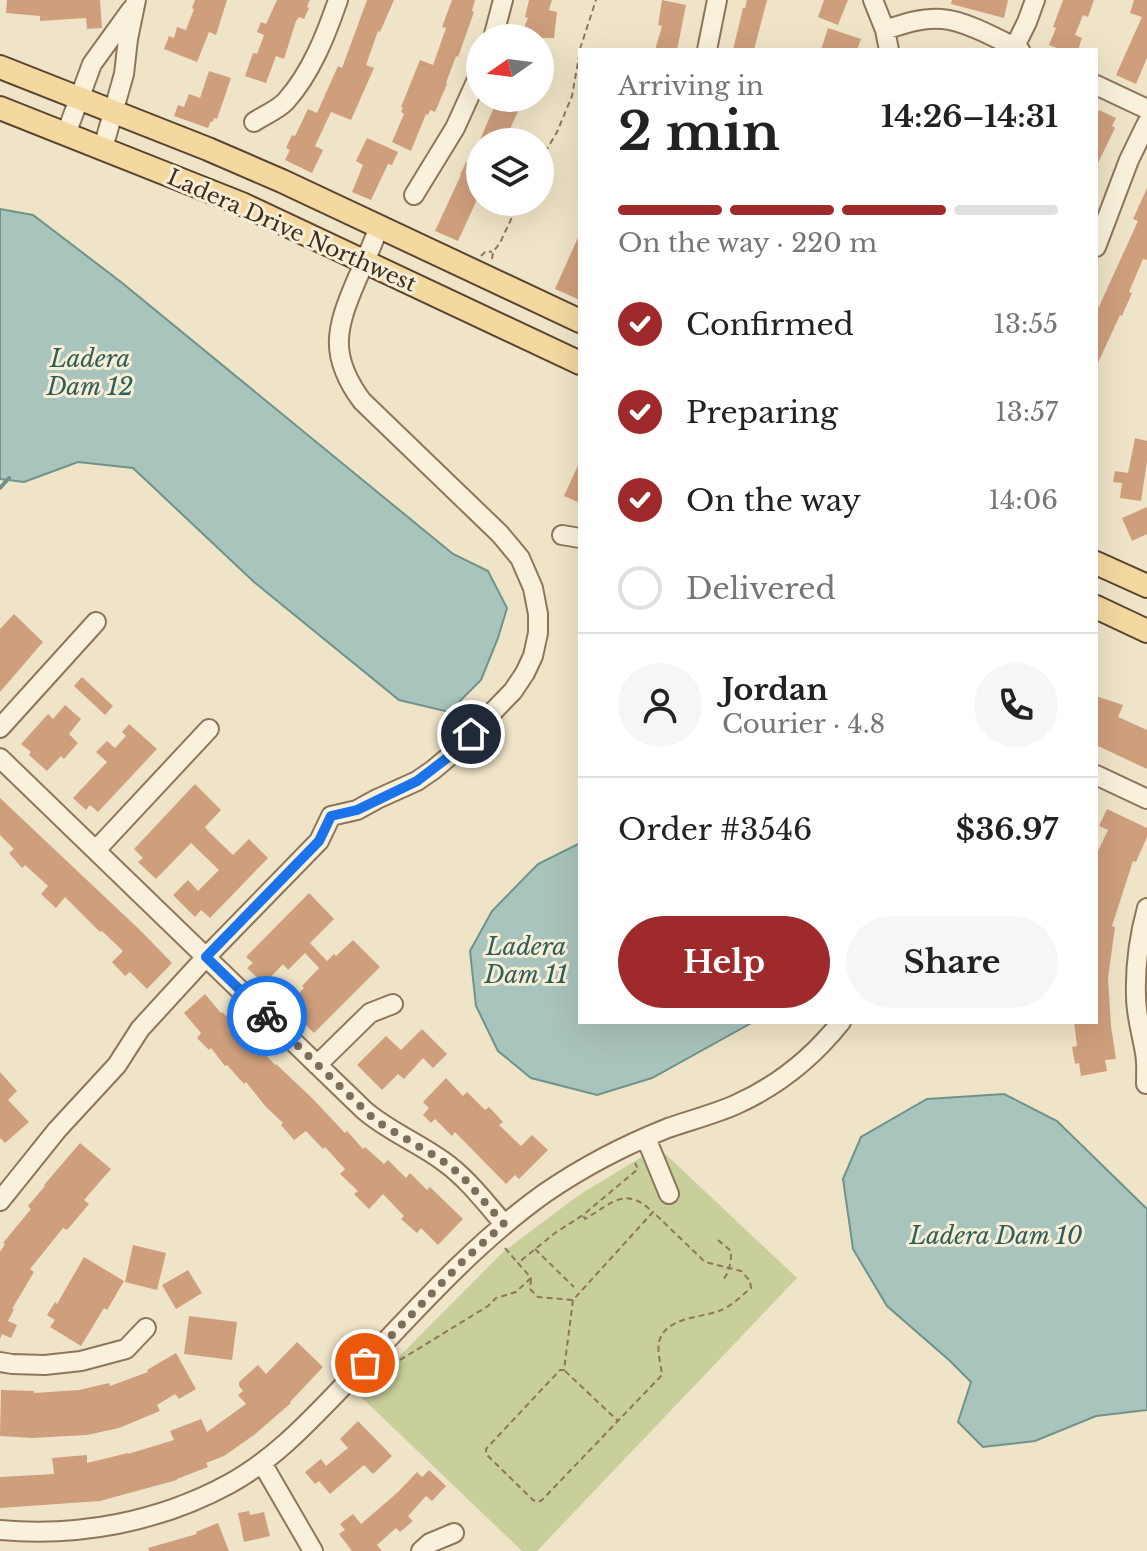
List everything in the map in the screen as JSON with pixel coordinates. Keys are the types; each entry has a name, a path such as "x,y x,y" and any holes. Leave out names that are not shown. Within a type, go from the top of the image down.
{"main road":[{"name":"Ladera Drive Northwest","path":"0,67 267,174 578,320"},
{"name":"Ladera Drive Northwest","path":"0,108 242,204 578,362"},
{"path":"1098,564 1147,586"},
{"path":"1098,608 1147,631"}],"street":[{"path":"254,122 285,103 311,65 338,0"},
{"path":"497,24 503,0"},
{"path":"707,48 717,0"},
{"path":"873,0 889,48"},
{"path":"1016,48 1035,0"},
{"path":"66,134 92,64 136,2"},
{"path":"103,148 124,74 136,2"},
{"path":"885,30 915,21 944,19 959,22 1014,48"},
{"path":"1098,86 1147,109"},
{"path":"414,195 455,128 466,104"},
{"path":"1098,241 1115,194 1147,123"},
{"path":"3,1190 117,1065 140,1029 319,841 331,816 357,810 417,781 451,755 513,691 533,656 538,614 533,588 520,558 500,534 362,401 342,367 339,327 379,227"},
{"path":"0,728 96,622"},
{"path":"96,850 209,729"},
{"path":"0,758 376,1121 461,1175 504,1224"},
{"path":"1098,776 1147,799"},
{"path":"1146,1084 1145,1054 1136,998 1136,961 1147,908"},
{"path":"317,1065 370,1013 393,1004"},
{"path":"0,1530 41,1532 93,1529 144,1519 228,1484 262,1463 306,1425 465,1259 504,1224 582,1170 646,1138 735,1105 761,1092 825,1042 839,1024"},
{"path":"646,1138 669,1194"},
{"path":"0,1362 45,1365 81,1361 126,1349 146,1328"},
{"path":"262,1463 313,1551"},
{"path":"421,1551 430,1543 454,1533"}],"path":[{"path":"581,48 596,0"},
{"path":"554,137 572,96 578,62"},
{"path":"493,252 513,216"},
{"path":"518,1263 638,1169 635,1163"},
{"path":"564,1370 560,1370 486,1449 486,1454 538,1502 662,1375 658,1345 668,1328 727,1308 751,1288 750,1281 741,1271 705,1262 641,1201 624,1198 585,1219 583,1215"},
{"path":"564,1370 573,1300 653,1212"},
{"path":"718,1240 731,1251 727,1275 722,1281"},
{"path":"505,1248 531,1278 530,1289 538,1297 573,1300"},
{"path":"534,1248 574,1287"},
{"path":"384,1372 496,1298 516,1292 531,1278"},
{"path":"564,1370 618,1421"}],"green space":[{"path":"658,1147 797,1278 537,1551 522,1551 360,1396 503,1252 579,1195"}],"water":[{"name":"Ladera Dam 12","path":"0,209 33,215 121,282 453,554 488,571 507,608 481,680 449,712 399,700 254,582 133,468 78,462 24,482 0,479"},
{"name":"Ladera Dam 11","path":"578,844 578,1024 749,1024 652,1078 597,1095 531,1078 498,1051 476,1006 470,951 492,911 538,864"},
{"name":"Ladera Dam 10","path":"1004,1094 1057,1121 1147,1209 1147,1410 1096,1416 1035,1441 983,1447 958,1422 971,1382 887,1306 853,1249 843,1179 861,1137 927,1099"}],"building":[{"path":"7,0 100,0 102,28 87,29 86,18 40,21 40,16 6,13"},
{"path":"195,0 227,0 216,35 209,32 197,62 164,49 169,36 174,38 177,27 186,30"},
{"path":"277,0 310,0 304,19 299,17 296,21 284,59 276,56 266,83 245,76 253,53 257,54 264,35 257,32 261,22 266,24"},
{"path":"367,0 394,0 378,31 366,65 374,68 351,120 331,112 315,146 323,150 312,173 285,160 290,150 286,148 308,109 317,113 338,66 342,68"},
{"path":"452,0 475,0 474,12 470,24 466,24 466,34 447,84 435,112 430,110 426,114 411,151 392,142 404,114 401,107 420,60 433,65 446,28 442,27"},
{"path":"529,0 552,0 549,10 557,12 554,38 554,24 526,24 528,18 525,17"},
{"path":"662,0 686,5 677,48 656,48 662,26 658,25"},
{"path":"747,0 767,0 755,48 733,48 743,8"},
{"path":"824,0 848,0 838,25 818,17"},
{"path":"952,0 1008,0 1004,18 951,4"},
{"path":"1063,0 1094,0 1088,17 1083,15 1075,35 1082,38 1079,48 1049,45 1056,28 1053,27"},
{"path":"1134,0 1147,0 1147,58 1136,84 1116,75 1142,17 1130,13"},
{"path":"828,28 861,39 858,48 822,48"},
{"path":"209,71 231,78 217,119 211,121 208,128 174,116 178,105 184,107 189,94 200,98"},
{"path":"492,112 518,112 510,128 485,128"},
{"path":"1098,112 1116,118 1112,126 1115,128 1098,163"},
{"path":"367,138 398,152 392,165 388,164 371,200 352,192 363,165 356,161"},
{"path":"466,162 466,216 469,216 458,241 435,231"},
{"path":"1147,188 1147,260 1143,259 1129,292 1132,293 1098,363 1098,309 1138,221 1133,219"},
{"path":"578,237 578,299 555,289"},
{"path":"1135,438 1147,441 1141,501 1120,498 1122,483 1113,482 1115,471 1128,473"},
{"path":"578,465 578,502 564,496"},
{"path":"1147,507 1147,534 1132,541 1122,518"},
{"path":"14,614 43,642 0,692 0,629"},
{"path":"82,677 113,706 105,715 74,686"},
{"path":"1098,697 1123,705 1118,717 1147,730 1147,769 1098,746"},
{"path":"65,705 81,719 69,734 78,743 64,759 61,756 47,771 21,744 48,714 53,719"},
{"path":"129,724 157,749 98,812 90,805 86,810 73,798 107,762 96,752 107,741 115,748 126,736 122,732"},
{"path":"195,784 221,810 205,827 209,832 233,855 249,839 268,858 210,918 201,910 195,917 173,895 188,880 198,891 219,870 191,843 156,879 138,862 143,858 134,849"},
{"path":"0,798 172,963 147,989 130,972 125,976 112,962 123,951 65,897 56,908 41,894 48,886 25,865 22,868 9,853 14,849 0,835"},
{"path":"1107,809 1147,828 1147,837 1136,862 1133,861 1112,926 1115,927 1108,978 1116,1059 1105,1060 1107,1071 1081,1076 1072,1047 1077,1046 1074,1024 1098,1024 1098,851 1108,830 1099,826"},
{"path":"309,893 334,919 310,943 327,961 353,940 380,967 314,1033 287,1006 319,968 305,953 288,970 283,964 264,984 247,968 253,963 246,957"},
{"path":"205,994 363,1149 365,1147 384,1164 388,1160 406,1178 410,1173 427,1190 430,1187 463,1219 438,1245 421,1228 417,1233 401,1219 404,1216 383,1194 369,1209 354,1194 358,1191 340,1174 345,1169 325,1147 323,1149 306,1131 294,1140 246,1082 244,1084 211,1048 209,1050 197,1038 201,1033 184,1013"},
{"path":"422,1029 447,1054 433,1068 423,1058 404,1079 398,1074 382,1090 357,1065 386,1036 401,1050"},
{"path":"0,1072 17,1091 8,1100 29,1122 5,1143 0,1138"},
{"path":"446,1078 463,1096 467,1092 485,1110 489,1107 503,1122 499,1125 521,1146 532,1135 548,1150 519,1179 515,1175 506,1184 455,1132 452,1136 435,1119 431,1123 423,1115 429,1108 423,1102"},
{"path":"80,1143 111,1169 84,1200 89,1204 67,1230 63,1228 30,1269 34,1272 8,1321 17,1325 11,1338 2,1334 0,1339 0,1252 3,1243 31,1209 28,1206 44,1185"},
{"path":"133,1245 166,1253 157,1290 125,1282"},
{"path":"84,1257 124,1281 81,1346 50,1327 55,1320 47,1315 55,1302 57,1304"},
{"path":"188,1270 202,1293 176,1309 162,1285"},
{"path":"189,1316 237,1322 232,1360 184,1354"},
{"path":"297,1342 323,1367 291,1403 254,1435 224,1456 206,1463 208,1467 177,1480 100,1501 0,1508 0,1477 54,1474 52,1458 87,1455 87,1463 128,1454 174,1440 170,1431 201,1419 207,1432 246,1404 238,1395 243,1391 239,1382 258,1365 266,1374"},
{"path":"176,1353 196,1389 179,1399 175,1394 157,1405 160,1411 119,1428 87,1435 0,1436 1,1390 34,1393 79,1390 109,1383 110,1386 148,1372"},
{"path":"358,1421 392,1456 373,1474 364,1465 330,1494 319,1481 315,1484 305,1472 321,1459 326,1466 348,1448 340,1439"},
{"path":"429,1470 446,1486 432,1501 426,1496 408,1516 413,1521 400,1532 396,1528 377,1545 382,1551 352,1551 339,1534 345,1530 340,1524 353,1514 361,1524 417,1472 422,1477"},
{"path":"249,1511 250,1515 264,1512 270,1536 244,1542 238,1513"},
{"path":"218,1523 229,1551 149,1551 148,1548 197,1534"}],"waterway":[{"path":"0,488 9,478"}],"way so far":[{"path":"267,1016 376,1121 461,1175 504,1224 465,1259 365,1363"}],"route":[{"path":"267,1016 206,957 319,841 331,816 357,810 417,781 451,755 471,734"}]}
